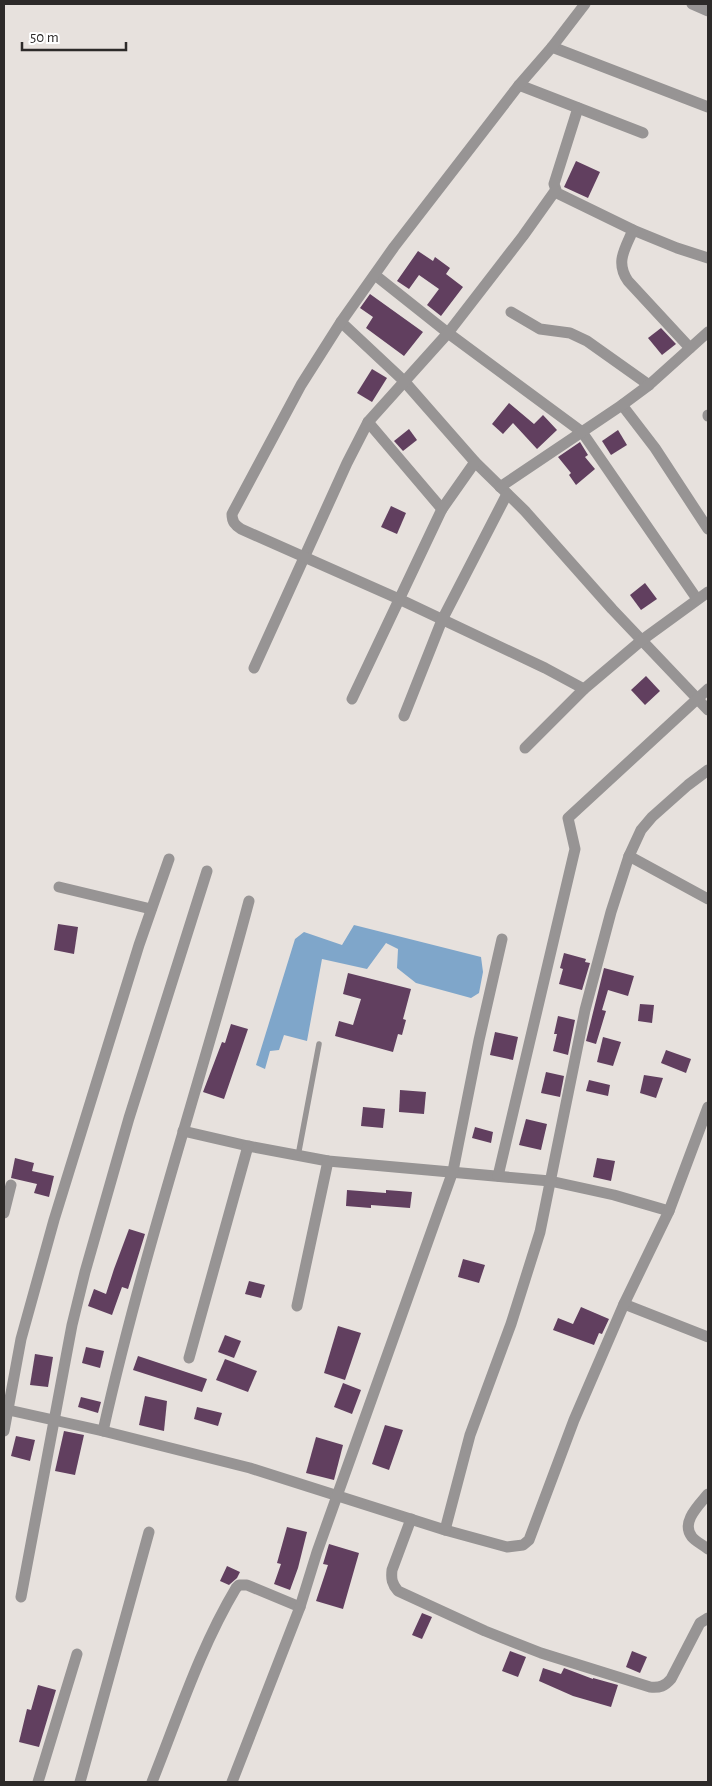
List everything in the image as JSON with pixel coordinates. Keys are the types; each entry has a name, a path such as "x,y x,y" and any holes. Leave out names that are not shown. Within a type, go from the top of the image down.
{"street":[{"path":"584,689 545,668 399,599 241,529 232,520 232,514 301,385 341,322 394,247 519,85 552,47 585,4"},
{"path":"692,4 708,11"},
{"path":"552,47 708,107"},
{"path":"519,85 643,133"},
{"path":"578,108 554,184 555,191 559,195 633,230 708,258"},
{"path":"254,668 347,462 368,422 448,333 523,236 555,191"},
{"path":"633,230 622,256 623,274 628,282 690,348"},
{"path":"375,275 448,333 582,432 697,599"},
{"path":"511,312 540,329 570,333 587,341 649,385"},
{"path":"341,322 404,380 475,462 525,511 612,609 708,710"},
{"path":"404,716 442,620 504,490 582,432 622,406 649,385 708,332"},
{"path":"622,406 655,448 708,529"},
{"path":"368,422 442,509"},
{"path":"352,699 442,509 475,462"},
{"path":"525,748 584,689 642,640 708,592"},
{"path":"498,1176 576,849 568,818 708,690"},
{"path":"444,1530 470,1435 512,1324 537,1241 546,1206 585,1010 611,912 629,856 641,830 652,817 708,770"},
{"path":"629,856 708,899"},
{"path":"4,1431 6,1409 21,1339 36,1285 169,859"},
{"path":"21,1597 72,1325 84,1272 207,870"},
{"path":"59,887 152,909"},
{"path":"103,1431 130,1316 229,979 249,901"},
{"path":"232,1782 300,1607 337,1496 453,1171 478,1040 502,939"},
{"path":"6,1409 250,1468 411,1520 507,1547 523,1545 529,1540 574,1420 624,1304 669,1211 708,1107"},
{"path":"183,1131 248,1146 328,1161 550,1181 614,1195 669,1211"},
{"path":"189,1358 248,1146"},
{"path":"296,1306 328,1161"},
{"path":"4,1213 11,1185"},
{"path":"624,1304 707,1333"},
{"path":"708,1494 690,1517 688,1531 692,1538 708,1549"},
{"path":"411,1520 392,1570 393,1585 398,1591 485,1631 541,1653 658,1688 666,1685 671,1679 700,1623 708,1618"},
{"path":"80,1782 149,1532"},
{"path":"152,1782 207,1641 219,1615 236,1588 239,1585 247,1584 300,1607"},
{"path":"38,1782 77,1654"}],"lane":[{"path":"298,1156 319,1044"}],"water":[{"path":"354,925 481,957 483,972 479,993 471,998 416,983 397,968 398,949 386,943 367,969 322,959 307,1041 284,1035 279,1050 270,1051 265,1069 256,1065 295,939 304,932 342,945"}],"building":[{"path":"576,161 600,172 588,198 564,187"},
{"path":"418,251 433,261 435,257 450,268 446,274 463,287 441,316 427,305 439,289 419,275 409,289 397,281"},
{"path":"370,294 423,332 404,356 366,328 373,317 360,308"},
{"path":"661,328 676,344 662,355 648,338"},
{"path":"372,369 387,378 372,402 357,393"},
{"path":"509,403 534,424 543,415 557,430 537,449 513,423 503,434 492,424"},
{"path":"409,429 417,440 403,451 394,441"},
{"path":"618,430 627,445 611,455 602,441"},
{"path":"580,442 588,455 585,457 595,469 576,485 569,475 571,473 558,457"},
{"path":"391,506 406,513 397,534 381,527"},
{"path":"645,583 657,599 641,610 630,595"},
{"path":"646,676 660,691 645,705 631,690"},
{"path":"58,924 78,927 74,954 54,950"},
{"path":"564,953 586,959 585,962 590,963 582,990 559,984 563,969 560,968"},
{"path":"604,968 634,976 628,996 608,990 602,1010 606,1011 596,1044 586,1041"},
{"path":"348,973 411,989 403,1019 406,1020 402,1035 398,1034 393,1052 335,1036 339,1021 353,1025 361,999 343,994"},
{"path":"640,1004 654,1005 652,1023 638,1021"},
{"path":"558,1016 575,1020 568,1055 553,1051 557,1034 554,1034"},
{"path":"231,1024 248,1029 224,1099 203,1092 222,1042 225,1043"},
{"path":"495,1032 518,1037 513,1060 490,1055"},
{"path":"603,1037 621,1042 613,1066 597,1062"},
{"path":"666,1050 691,1059 686,1073 661,1063"},
{"path":"546,1072 564,1076 560,1097 541,1093"},
{"path":"644,1075 663,1078 656,1098 640,1093"},
{"path":"589,1080 610,1085 608,1096 586,1091"},
{"path":"400,1090 426,1092 424,1114 399,1112"},
{"path":"363,1107 385,1109 383,1128 361,1126"},
{"path":"526,1119 547,1124 541,1150 519,1145"},
{"path":"475,1127 493,1132 491,1143 472,1138"},
{"path":"15,1158 34,1163 32,1171 54,1176 49,1197 34,1193 37,1184 11,1178"},
{"path":"597,1158 615,1161 611,1181 593,1177"},
{"path":"347,1190 386,1193 386,1190 412,1192 410,1208 371,1205 371,1208 346,1206"},
{"path":"129,1229 145,1234 128,1289 122,1287 112,1315 88,1306 94,1289 106,1294"},
{"path":"463,1259 485,1265 479,1283 458,1277"},
{"path":"249,1281 265,1285 261,1298 245,1294"},
{"path":"581,1307 609,1319 602,1334 599,1333 594,1345 553,1330 558,1318 573,1324"},
{"path":"338,1326 361,1333 345,1380 324,1373"},
{"path":"225,1335 241,1341 234,1358 218,1352"},
{"path":"86,1347 104,1351 100,1368 82,1363"},
{"path":"35,1354 53,1357 48,1387 30,1385"},
{"path":"138,1356 207,1379 202,1392 133,1370"},
{"path":"225,1359 257,1371 248,1392 216,1380"},
{"path":"343,1383 361,1390 352,1414 334,1407"},
{"path":"145,1396 167,1401 164,1431 139,1425"},
{"path":"81,1397 101,1402 98,1413 78,1407"},
{"path":"197,1407 222,1413 218,1426 194,1419"},
{"path":"385,1425 403,1430 389,1470 372,1464"},
{"path":"64,1431 84,1435 75,1475 55,1471"},
{"path":"16,1436 35,1440 30,1461 11,1456"},
{"path":"316,1437 343,1445 334,1480 306,1473"},
{"path":"287,1527 307,1532 290,1590 274,1584 281,1564 277,1563"},
{"path":"329,1544 359,1553 343,1609 316,1601 328,1565 323,1564"},
{"path":"227,1566 240,1572 237,1578 229,1585 220,1581"},
{"path":"422,1613 432,1617 422,1639 412,1635"},
{"path":"510,1651 526,1657 518,1677 502,1671"},
{"path":"632,1651 647,1657 640,1673 626,1667"},
{"path":"543,1668 561,1674 564,1668 593,1679 618,1685 611,1707 573,1696 539,1681"},
{"path":"38,1685 56,1690 39,1747 19,1742 27,1709 31,1710"}]}
